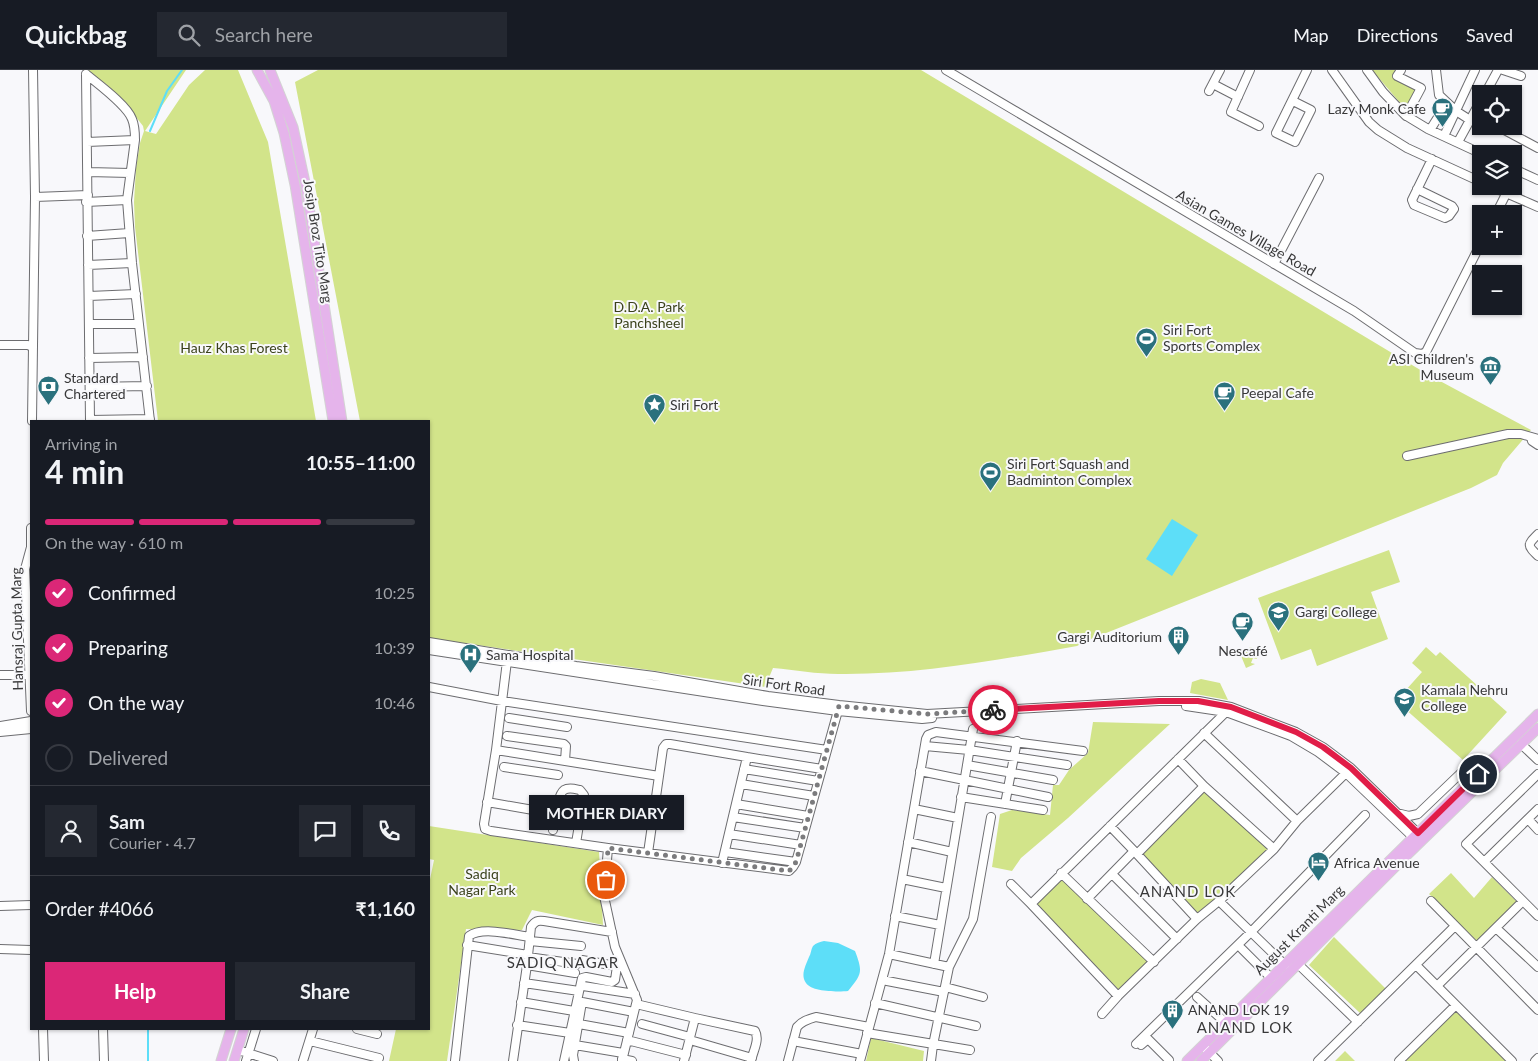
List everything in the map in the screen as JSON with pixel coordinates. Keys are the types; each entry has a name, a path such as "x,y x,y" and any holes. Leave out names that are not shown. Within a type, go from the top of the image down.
{"main road":[{"name":"Josip Broz Tito Marg","path":"258,70 274,102 284,133 293,176 333,420"},
{"name":"Josip Broz Tito Marg","path":"270,70 293,127 306,187 342,420"},
{"name":"August Kranti Marg","path":"1187,1061 1207,1049 1298,964 1538,714"},
{"name":"August Kranti Marg","path":"1200,1061 1226,1023 1331,917 1538,728"},
{"path":"221,1061 231,1030"},
{"path":"234,1061 244,1030"}],"street":[{"path":"32,420 35,197 33,70"},
{"name":"Asian Games Village Road","path":"946,70 1354,311 1415,353 1426,352 1475,255"},
{"path":"1220,70 1211,88 1238,98"},
{"path":"1250,70 1231,112 1259,126"},
{"path":"1292,101 1311,110 1295,142 1276,133 1307,70"},
{"path":"1332,70 1369,122 1378,130 1407,148 1472,178"},
{"path":"1367,70 1383,92 1406,116 1430,130 1472,149"},
{"path":"1401,70 1397,76 1421,88 1406,116"},
{"path":"1436,70 1439,95 1456,111 1472,117 1458,142"},
{"path":"1444,136 1475,70"},
{"path":"1490,85 1498,70"},
{"path":"1503,70 1521,76"},
{"path":"90,420 86,74 132,117 135,130 127,200 132,263 150,420"},
{"path":"1430,130 1447,103"},
{"path":"1514,135 1538,148"},
{"path":"87,142 135,140"},
{"path":"1417,189 1452,206 1454,209 1446,218 1414,205 1412,200 1417,189 1432,159"},
{"path":"88,172 130,173"},
{"path":"1522,172 1538,180"},
{"path":"1274,264 1319,178"},
{"path":"1508,195 1538,207"},
{"path":"35,197 127,200"},
{"path":"87,236 129,232"},
{"path":"88,265 132,263"},
{"path":"89,296 136,294"},
{"path":"89,324 139,324"},
{"path":"0,344 32,347"},
{"path":"89,358 143,357"},
{"path":"90,387 147,386"},
{"path":"1407,456 1508,434 1521,434 1535,438 1532,442 1538,445"},
{"path":"1538,534 1529,542 1529,545 1530,549 1538,556"},
{"name":"Hansraj Gupta Marg","path":"30,554 28,568 30,675"},
{"name":"Siri Fort Road","path":"430,642 576,666 654,676 838,708 927,714 1159,701 1198,701 1231,707 1296,732 1323,747 1351,768 1399,814 1418,838"},
{"name":"Siri Fort Road","path":"430,650 731,696 922,719 1154,706 1193,706 1226,712 1291,736 1318,752 1346,773 1418,838"},
{"path":"507,661 496,750 484,824 485,828 491,831 608,848 789,871 796,862 838,708"},
{"path":"0,675 30,675"},
{"path":"430,687 827,750"},
{"path":"1031,904 1226,712"},
{"path":"509,718 567,727"},
{"path":"0,726 30,721"},
{"path":"0,732 30,730"},
{"path":"793,1040 861,1057 889,954 920,771 928,735 936,732 972,732 1083,751"},
{"path":"934,964 972,732"},
{"path":"1204,733 1297,821"},
{"path":"506,736 564,744 566,746 564,761"},
{"path":"1005,804 1017,741"},
{"path":"648,853 663,748 666,744 822,769"},
{"path":"1521,744 1538,760"},
{"path":"925,746 969,750 1067,765"},
{"path":"496,750 659,776"},
{"path":"722,863 747,757"},
{"path":"1178,759 1204,786 1274,849"},
{"path":"1399,814 1409,816 1418,814 1463,772 1489,764"},
{"path":"967,765 1054,780"},
{"path":"504,767 558,775"},
{"path":"744,768 818,781"},
{"path":"920,771 1048,797"},
{"path":"1102,1014 1176,939 1274,849 1297,821 1346,773"},
{"path":"1538,774 1466,844 1538,916"},
{"path":"741,784 814,796"},
{"path":"1087,899 1204,786"},
{"path":"553,830 560,794 569,788 580,790 584,795 576,843"},
{"path":"961,797 1043,810"},
{"path":"487,802 556,814"},
{"path":"736,804 808,816"},
{"path":"1484,862 1538,809"},
{"path":"914,810 958,818"},
{"path":"1168,1061 1148,1039 1138,1045 1365,815"},
{"path":"733,817 805,828"},
{"path":"931,1061 949,967 974,918 991,817"},
{"path":"1528,819 1538,830"},
{"path":"1110,826 1197,919"},
{"path":"729,834 801,845"},
{"path":"908,842 952,852"},
{"path":"608,848 604,896 620,967 637,1000 622,1058"},
{"path":"725,852 796,862"},
{"path":"1061,874 1154,962"},
{"path":"1112,874 1176,939"},
{"path":"902,879 946,888"},
{"path":"1011,884 1118,996"},
{"path":"1219,901 1285,965"},
{"path":"1431,901 1538,1010"},
{"path":"1437,986 1523,901"},
{"path":"0,906 30,905"},
{"path":"895,916 940,925"},
{"path":"512,1061 528,959 531,927 534,923 538,920 612,932"},
{"path":"1320,1060 1455,926"},
{"path":"1496,928 1538,968"},
{"path":"455,1061 469,936 475,932 483,931 581,946"},
{"path":"467,945 528,959 575,973"},
{"path":"0,949 30,950"},
{"path":"1242,949 1272,978"},
{"path":"889,954 949,967"},
{"path":"528,959 580,962 620,967"},
{"path":"1298,964 1358,1022"},
{"path":"1416,964 1512,1061"},
{"path":"564,1061 582,978 586,977 612,982 615,980 620,967"},
{"path":"882,980 982,997"},
{"path":"524,983 580,989 583,986 635,994"},
{"path":"1196,996 1226,1023"},
{"path":"520,1002 574,1011"},
{"path":"574,1061 573,1055 582,1002 695,1018 754,1031 757,1034 757,1039 751,1059 642,1024"},
{"path":"875,1003 976,1026"},
{"path":"1399,1061 1456,1005"},
{"path":"788,1061 797,1026 808,1019 816,1017 933,1045 970,1050"},
{"path":"579,1024 628,1036 685,1058 695,1018"},
{"path":"518,1025 570,1033"},
{"path":"43,1030 44,1061"},
{"path":"103,1030 104,1061"},
{"path":"247,1058 256,1030"},
{"path":"303,1061 313,1030"},
{"path":"361,1030 377,1034"},
{"path":"310,1041 379,1058"},
{"path":"575,1044 632,1061"},
{"path":"1207,1049 1218,1061"},
{"path":"238,1050 247,1058 273,1061"},
{"path":"1535,1061 1538,1058"}],"green space":[{"name":"Hauz Khas Forest","path":"84,70 186,70 145,131 156,134 189,85 205,70 238,70 268,142 316,420 158,420 135,227 136,168 144,131 143,126 129,108 106,84"},
{"name":"D.D.A. Park Panchsheel","path":"318,70 921,70 1427,374 1531,430 1503,463 1497,475 1471,488 1077,646 958,666 898,672 830,674 773,668 765,687 430,638 430,420 360,420 295,82"},
{"path":"1372,70 1398,70 1394,76 1419,89 1407,111"},
{"path":"1389,550 1400,582 1371,592 1388,639 1317,666 1311,649 1281,660 1258,598"},
{"path":"1252,647 1257,659 1253,658 1251,663 1255,664 1246,668 1239,651"},
{"path":"1426,647 1436,656 1440,652 1507,712 1463,760 1396,701 1422,672 1412,663"},
{"path":"1201,679 1220,683 1228,700 1190,693 1192,682"},
{"path":"1093,722 1170,724 1068,818 1021,858 1012,871 992,867 1000,814 1012,810 1050,815 1053,785 1059,785 1069,770 1088,753"},
{"path":"1204,790 1270,849 1239,879 1197,914 1141,854"},
{"name":"Sadiq Nagar Park","path":"430,826 599,852 603,925 532,910 522,930 466,929 447,1061 389,1061 396,1030 430,1030 430,879 434,860 430,859"},
{"path":"1451,873 1474,898 1492,877 1518,903 1479,943 1429,894"},
{"path":"1061,876 1150,963 1123,994 1076,945 1032,906"},
{"path":"1334,937 1386,989 1361,1014 1309,965"},
{"path":"1456,1010 1507,1061 1405,1061"},
{"path":"871,1038 924,1051 923,1061 866,1061"},
{"path":"1345,1051 1355,1061 1335,1061"}],"water":[{"path":"1172,519 1198,535 1172,576 1146,559"},
{"path":"824,941 838,943 855,951 860,973 848,991 819,990 809,986 804,980 804,970 812,947"}],"waterway":[{"path":"150,131 167,91 182,70"},
{"path":"148,1030 148,1061"}],"way so far":[{"path":"606,880 608,848 789,871 796,862 839,706 927,714 993,710"}],"place":[{"name":"Lazy Monk Cafe","path":"1442,128"},
{"name":"Siri Fort Sports Complex","path":"1147,357"},
{"name":"ASI Children's Museum","path":"1490,386"},
{"name":"Standard Chartered","path":"48,405"},
{"name":"Peepal Cafe","path":"1225,412"},
{"name":"Siri Fort","path":"654,424"},
{"name":"Siri Fort Squash and Badminton Complex","path":"991,491"},
{"name":"Gargi College","path":"1279,631"},
{"name":"Nescafé","path":"1243,642"},
{"name":"Gargi Auditorium","path":"1178,656"},
{"name":"Sama Hospital","path":"470,674"},
{"name":"Kamala Nehru College","path":"1405,717"},
{"name":"MOTHER DIARY","path":"606,880"},
{"name":"Africa Avenue","path":"1318,882"},
{"name":"ANAND LOK 19","path":"1172,1029"}],"district":[{"name":"ANAND LOK","path":"1188,892"},
{"name":"SADIQ NAGAR","path":"563,963"},
{"name":"ANAND LOK","path":"1245,1028"}],"route":[{"path":"993,710 1159,701 1198,701 1231,707 1296,732 1323,747 1371,786 1418,833 1478,774"}]}
